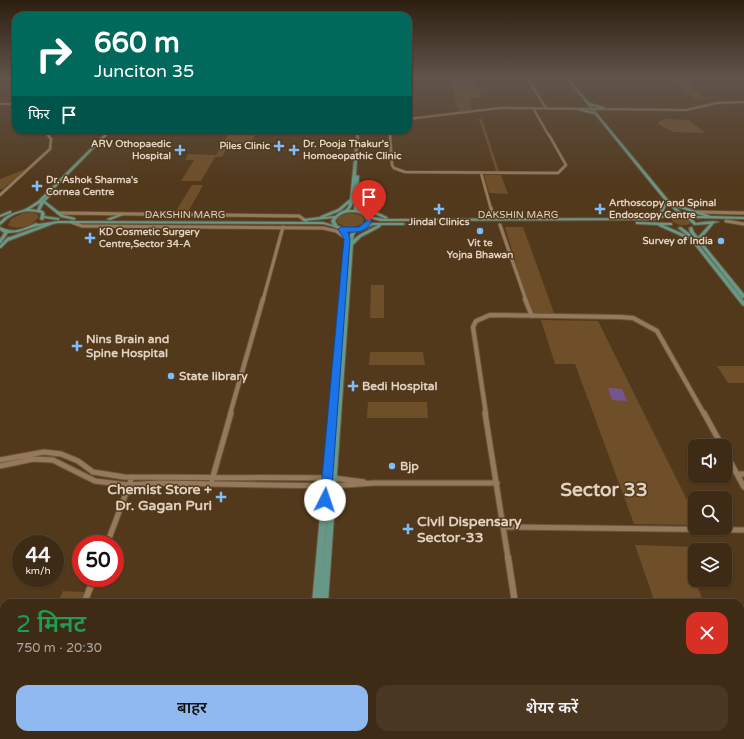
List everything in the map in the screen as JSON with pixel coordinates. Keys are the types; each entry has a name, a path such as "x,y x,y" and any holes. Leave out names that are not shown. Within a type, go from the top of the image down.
{"main road":[{"path":"594,112 666,203 680,214"},
{"path":"0,217 24,211 39,202 107,134"},
{"path":"38,211 44,202 110,134"},
{"path":"345,212 356,211 359,134"},
{"path":"345,212 350,207 352,200 359,134"},
{"path":"356,199 365,208 389,222"},
{"path":"313,222 339,210 352,200"},
{"path":"0,217 39,202"},
{"path":"44,202 58,213 72,221"},
{"path":"666,203 698,212 714,220"},
{"path":"666,203 669,213"},
{"path":"648,221 661,212 666,203"},
{"path":"24,211 42,212 43,217 34,226"},
{"name":"DAKSHIN MARG","path":"356,211 371,218 389,222"},
{"name":"DAKSHIN MARG","path":"313,222 335,217 345,212"},
{"path":"744,219 726,221 688,217 680,214 669,213 665,216 665,219 671,224 680,228 692,239 744,304"},
{"path":"109,220 121,215"},
{"path":"0,223 8,216"},
{"path":"366,216 369,221 366,226"},
{"name":"DAKSHIN MARG","path":"648,221 665,216"},
{"name":"DAKSHIN MARG","path":"43,217 72,221 313,222 336,226"},
{"path":"330,478 347,239 346,234 336,226 333,221 335,217"},
{"path":"688,217 695,224"},
{"path":"680,228 691,228 695,224 714,220 744,219"},
{"path":"698,240 714,220"},
{"name":"DAKSHIN MARG","path":"20,231 44,223 72,221 305,222"},
{"path":"648,221 670,228 692,239"},
{"name":"DAKSHIN MARG","path":"355,230 366,226 389,222 648,221 671,224"},
{"path":"7,240 60,222"},
{"path":"294,227 305,222"},
{"path":"313,222 323,228"},
{"path":"352,244 371,229 389,222"},
{"path":"0,228 4,231 20,231"},
{"path":"691,228 698,240 744,297"},
{"path":"316,599 330,478 352,235 355,230 341,229"},
{"path":"1,239 6,233 4,231"},
{"path":"0,246 20,231"},
{"path":"324,599 329,486"}],"street":[{"path":"412,119 445,118 473,112"},
{"path":"390,134 392,165 394,168 415,173 558,173 566,165 536,112"},
{"path":"0,195 50,149 51,139 48,134"},
{"path":"481,173 494,219"},
{"path":"0,190 5,190"},
{"path":"698,212 744,213"},
{"path":"58,213 121,215 299,216 305,222"},
{"path":"72,221 82,226 323,228 336,231 347,239"},
{"path":"726,221 744,224"},
{"path":"500,225 512,264 532,316"},
{"path":"211,484 283,228"},
{"path":"514,599 498,483 473,327 476,321 490,316 633,318 657,331 718,439"},
{"path":"0,460 36,453 61,454 78,461 93,472 104,475 132,477 330,478 374,483"},
{"path":"0,466 33,458 53,460 95,481 128,485 211,484 329,486 374,483 498,483"},
{"path":"732,465 744,487"},
{"path":"737,474 744,474"},
{"path":"110,535 132,477"},
{"path":"503,527 744,530"},
{"path":"86,599 90,587"}],"shaded area":[{"path":"479,119 482,119 499,171 496,171"},
{"path":"667,119 689,120 705,133 673,132 658,124 659,121"},
{"path":"229,134 255,135 250,145 229,144 222,157 215,157 201,181 181,181 194,160 185,160 188,154 216,155"},
{"path":"26,169 3,189 0,189 0,179"},
{"path":"484,175 501,175 508,194 489,193"},
{"path":"192,185 203,185 187,214 174,214"},
{"path":"32,212 38,215 38,218 32,223 20,228 8,225 11,219 23,213"},
{"path":"349,213 361,215 364,219 363,224 350,228 337,222 338,217"},
{"path":"673,216 680,216 689,220 690,224 677,224 670,218"},
{"path":"505,227 523,227 554,313 531,313"},
{"path":"371,285 384,285 384,318 370,318"},
{"path":"541,320 598,321 688,502 688,525 634,524 575,364 555,364"},
{"path":"370,352 423,352 425,365 369,365"},
{"path":"717,366 744,366 744,383 728,383"},
{"path":"608,388 622,389 627,401 612,400"},
{"path":"368,402 427,402 428,418 367,418"},
{"path":"635,545 688,547 688,587 697,587 702,599 654,599"},
{"path":"63,591 84,592 81,599 60,599"}],"place":[{"name":"Piles Clinic","path":"279,146"},
{"name":"ARV Othopaedic Hospital","path":"180,150"},
{"name":"Dr. Pooja Thakur's Homoeopathic Clinic","path":"294,150"},
{"name":"Dr. Ashok Sharma's Cornea Centre","path":"37,186"},
{"name":"Jindal Clinics","path":"439,209"},
{"name":"Arthoscopy and Spinal Endoscopy Centre","path":"600,209"},
{"name":"Vit te Yojna Bhawan","path":"480,231"},
{"name":"KD Cosmetic Surgery Centre,Sector 34-A","path":"90,238"},
{"name":"Survey of India","path":"721,241"},
{"name":"Nins Brain and Spine Hospital","path":"77,346"},
{"name":"State library","path":"171,376"},
{"name":"Bedi Hospital","path":"353,386"},
{"name":"Bjp","path":"392,466"},
{"name":"Chemist Store + Dr. Gagan Puri","path":"221,497"},
{"name":"Civil Dispensary Sector-33","path":"408,529"}],"district":[{"name":"Sector 33","path":"604,490"}],"route":[{"path":"325,500 347,239 346,234 341,229 347,231 361,229 366,226 369,221"}]}
